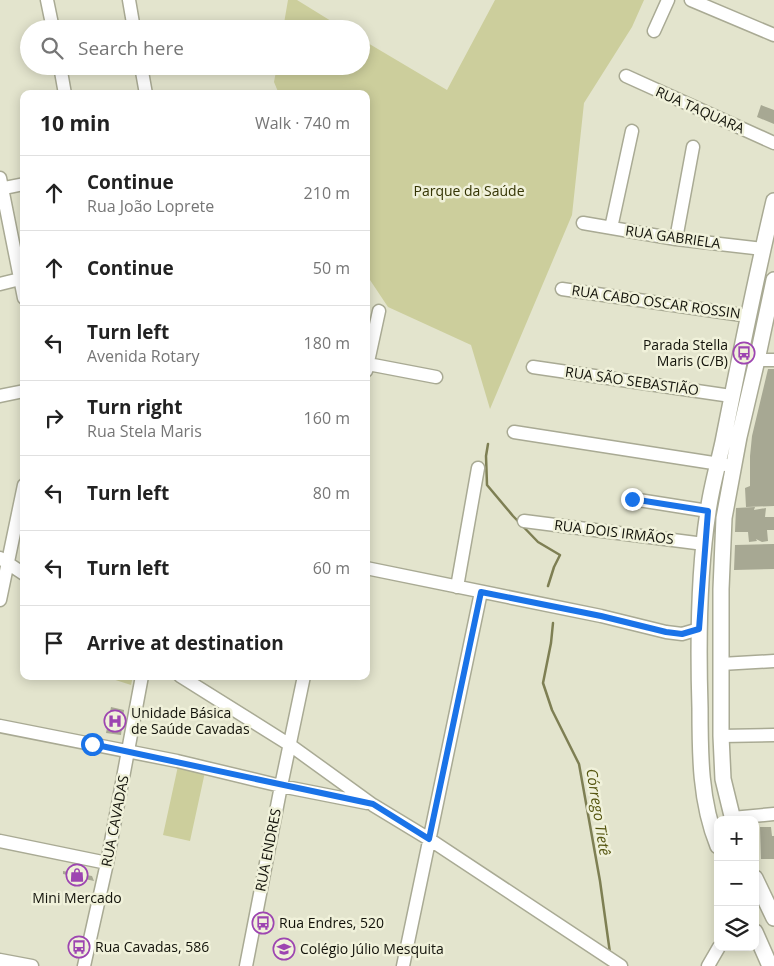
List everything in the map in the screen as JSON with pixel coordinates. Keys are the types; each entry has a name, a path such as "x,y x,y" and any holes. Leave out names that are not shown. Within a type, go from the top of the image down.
{"main road":[{"path":"731,816 723,779 721,736 722,536 725,465 731,396 774,201"},
{"path":"714,836 709,823 702,776 699,629 704,544 708,511 725,465 757,360 774,280"},
{"path":"759,886 774,918"},
{"path":"759,941 770,966"}],"street":[{"path":"47,0 51,20"},
{"path":"129,0 132,20"},
{"path":"654,31 668,0"},
{"path":"691,0 774,35"},
{"path":"62,75 64,90"},
{"path":"143,75 145,90"},
{"name":"RUA TAQUARA","path":"626,76 774,143"},
{"path":"611,228 632,131"},
{"path":"676,239 693,147"},
{"path":"20,184 1,185 20,270"},
{"name":"RUA GABRIELA","path":"583,223 676,239 763,249"},
{"path":"0,284 20,279"},
{"name":"RUA CABO OSCAR ROSSIN","path":"562,288 749,316"},
{"path":"370,338 379,311"},
{"path":"757,360 774,360"},
{"path":"370,367 436,377"},
{"name":"RUA SÃO SEBASTIÃO","path":"533,367 731,396"},
{"path":"0,396 20,392"},
{"path":"514,432 725,465"},
{"path":"457,586 478,468"},
{"path":"632,499 708,511"},
{"path":"0,600 4,560 20,504"},
{"name":"RUA DOIS IRMÃOS","path":"524,521 704,544"},
{"path":"4,560 20,571"},
{"path":"370,569 601,616 666,632 682,634 699,629"},
{"path":"403,966 481,592"},
{"path":"721,664 774,661"},
{"name":"RUA CAVADAS","path":"84,966 107,863 141,680"},
{"path":"186,680 290,745 373,804 621,966"},
{"name":"RUA ENDRES","path":"246,966 303,680"},
{"path":"0,726 185,763 281,786 373,804"},
{"path":"721,736 774,735"},
{"path":"757,816 774,814"},
{"path":"0,841 107,863"},
{"path":"708,966 717,951"},
{"path":"3,962 32,966"}],"green space":[{"path":"288,0 297,0 329,20 285,20"},
{"name":"Parque da Saúde","path":"495,0 644,0 632,27 584,103 572,215 490,409 471,345 388,307 370,280 370,90 277,90 274,82 275,75 370,75 370,44 447,90"},
{"path":"115,680 132,680 131,685"},
{"path":"178,766 205,772 190,841 163,835"}],"building":[{"path":"761,105 774,110 774,124 757,117"},
{"path":"768,369 774,369 774,506 746,507 745,488 750,486 752,436"},
{"path":"755,507 754,510 766,508 765,517 774,517 774,530 767,530 768,541 762,542 756,539 757,541 749,542 748,532 735,532 736,508"},
{"path":"774,544 774,569 734,570 735,545"},
{"name":"Unidade Básica de Saúde Cavadas","path":"111,707 124,710 121,735 106,733"},
{"path":"760,827 771,827 772,836 774,836 774,859 761,859"},
{"name":"Mini Mercado","path":"63,871 92,876 94,881 63,874"}],"waterway":[{"name":"Córrego Tietê","path":"488,444 486,456 487,485 538,542 560,555 548,586"},
{"name":"Córrego Tietê","path":"553,623 543,683 552,710 579,764 600,881 610,953"}],"place":[{"name":"Parada Stella Maris (C/B)","path":"744,353"},
{"name":"Unidade Básica de Saúde Cavadas","path":"115,721"},
{"name":"Mini Mercado","path":"77,875"},
{"name":"Rua Endres, 520","path":"263,923"},
{"name":"Rua Cavadas, 586","path":"79,947"},
{"name":"Colégio Júlio Mesquita","path":"284,949"}],"route":[{"path":"92,744 177,761 281,786 373,804 429,839 481,592 601,616 666,632 682,634 699,629 708,511 632,499"}]}
